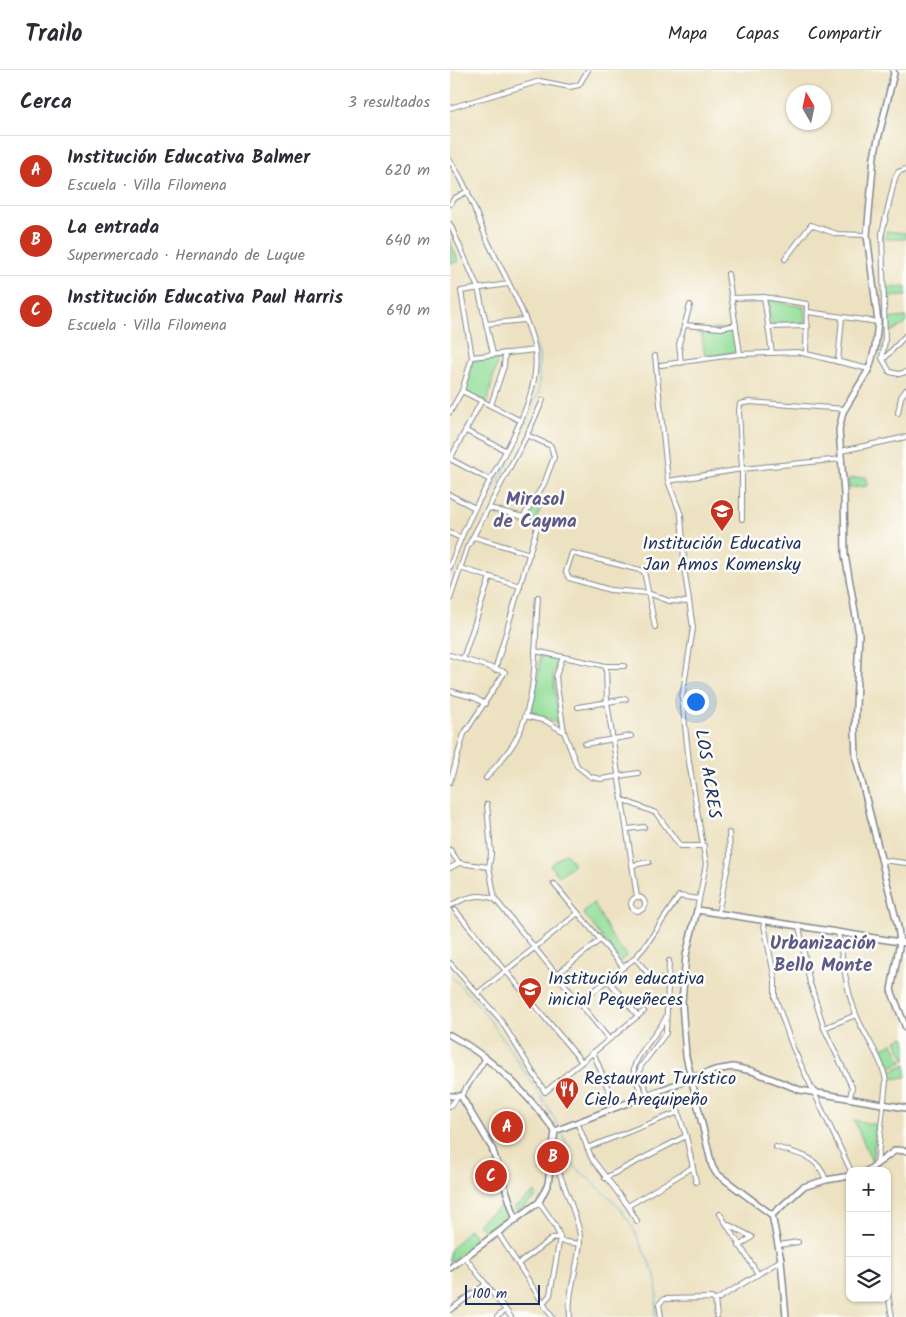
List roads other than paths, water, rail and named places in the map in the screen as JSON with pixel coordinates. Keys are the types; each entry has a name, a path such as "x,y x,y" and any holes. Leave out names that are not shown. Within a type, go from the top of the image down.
{"street":[{"path":"450,108 540,81 570,87 579,85 588,70"},
{"path":"893,70 894,73 874,156 868,235 878,322 875,348 869,369 845,409 840,430 845,555 859,634 855,730 856,758 898,926 900,942 891,990 906,1028"},
{"path":"450,162 468,192 483,233 524,320 535,350 536,372 521,421 475,508 450,568"},
{"path":"906,168 898,172 894,178 882,232 885,341 883,360 890,372 899,374 906,372"},
{"path":"450,204 455,198 468,192"},
{"path":"450,224 478,288 493,354"},
{"path":"785,259 812,225 837,234 868,235"},
{"path":"728,274 740,354"},
{"path":"450,412 462,391 472,357 460,293 462,290 508,284"},
{"path":"732,298 764,297 805,303 808,312 806,354"},
{"path":"764,297 772,353"},
{"path":"681,363 679,344 690,305"},
{"path":"808,312 878,322"},
{"path":"838,362 842,317"},
{"path":"486,324 524,320"},
{"path":"684,325 721,328 736,325"},
{"path":"768,327 808,326"},
{"path":"883,360 906,335"},
{"path":"875,348 883,350"},
{"path":"472,357 535,350"},
{"path":"491,405 504,366 505,353"},
{"path":"661,365 740,354 772,353 806,354 869,369"},
{"name":"LOS ACRES","path":"654,356 668,480 681,515 693,628 682,698 689,762 706,864 686,955 682,1002 686,1056 712,1166 716,1173 772,1215"},
{"path":"898,413 901,397 906,390"},
{"path":"462,391 521,421"},
{"path":"482,400 450,459 490,480"},
{"path":"450,598 467,548 527,435 543,400"},
{"path":"742,519 742,469 738,410 740,404 749,402 845,409"},
{"path":"466,430 506,450"},
{"path":"523,517 544,484 554,457 551,446 527,435"},
{"path":"841,451 906,437"},
{"path":"668,480 742,469 842,459"},
{"path":"450,495 475,508"},
{"path":"489,508 523,517 538,524 495,670"},
{"path":"450,533 461,538"},
{"path":"474,536 530,554"},
{"path":"655,627 648,594 644,571 572,553 566,572 569,578 610,590 648,594 669,601 689,602"},
{"path":"460,568 520,586"},
{"path":"463,659 490,577"},
{"path":"486,778 514,744 525,716 534,673 538,597"},
{"path":"535,650 606,666 624,666"},
{"path":"450,655 506,672 464,734 450,782"},
{"path":"563,657 556,676 564,732 572,755 584,773 601,779 638,773"},
{"path":"606,666 607,702 637,897"},
{"path":"450,691 475,698 485,704"},
{"path":"578,707 626,699"},
{"path":"525,716 546,721 564,732"},
{"path":"585,744 631,736"},
{"path":"623,800 656,813 680,846 704,846"},
{"path":"486,804 491,854 489,867 495,899"},
{"path":"628,829 644,827"},
{"path":"718,913 730,856 728,833"},
{"path":"450,850 459,863"},
{"path":"882,860 906,864"},
{"path":"633,865 649,862"},
{"path":"450,868 459,863 489,867"},
{"path":"554,884 623,967"},
{"path":"450,906 472,896 489,896 495,899 609,1040"},
{"path":"579,1003 634,958 646,945 679,896 699,900"},
{"path":"455,910 582,1062"},
{"path":"697,910 906,943"},
{"path":"478,993 578,913"},
{"path":"763,920 775,980 775,997 793,1048 849,1167"},
{"path":"799,926 810,985 824,1028 852,1087 850,1098"},
{"path":"838,932 848,988 856,1015 884,1072 886,1089 877,1164"},
{"path":"556,975 600,940"},
{"path":"634,958 652,978 668,980"},
{"path":"646,1095 639,1073 641,1066 666,1033 669,961"},
{"path":"450,963 500,1018 545,1092 644,1011"},
{"path":"608,980 638,1016"},
{"path":"824,1028 856,1015"},
{"path":"646,1095 634,1074 635,1061 662,1028 666,1017"},
{"path":"450,1035 486,1058 542,1113 555,1131 548,1184 539,1202 450,1268"},
{"path":"593,1052 616,1108"},
{"path":"450,1106 460,1096 486,1058"},
{"path":"555,1131 692,1078 715,1070 733,1067 752,1071 800,1090 906,1108"},
{"path":"450,1096 460,1096"},
{"path":"460,1096 492,1148 516,1220"},
{"path":"673,1097 680,1112 696,1182"},
{"path":"587,1148 680,1112"},
{"path":"577,1122 592,1160 604,1178 628,1206 637,1221"},
{"path":"604,1178 686,1136"},
{"path":"776,1147 815,1162 821,1166 826,1180"},
{"path":"873,1167 896,1150 906,1152"},
{"path":"552,1154 580,1234 580,1244 568,1303 570,1317"},
{"path":"628,1206 693,1168"},
{"path":"786,1317 779,1245 772,1215 802,1187 846,1177"},
{"path":"539,1202 556,1225 560,1239 550,1295 543,1303"},
{"path":"720,1214 758,1274"},
{"path":"727,1224 752,1237 739,1246"},
{"path":"498,1233 552,1317"},
{"path":"518,1264 553,1238 580,1244"},
{"path":"779,1245 798,1242"},
{"path":"466,1257 511,1317"},
{"path":"718,1300 781,1260"},
{"path":"450,1310 486,1284"},
{"path":"660,1317 659,1304 664,1299 702,1298 715,1300 717,1317"},
{"path":"889,1302 892,1317"},
{"path":"497,1317 506,1310"}],"waterway":[{"path":"450,165 464,191"},
{"path":"488,237 497,255"},
{"path":"450,577 463,544 507,465 539,391 539,355 535,341"},
{"path":"450,975 479,1006 495,1027 558,1125"},
{"path":"563,1134 574,1166 615,1202 632,1226 656,1277 655,1317"}],"place":[{"name":"Institución Educativa Jan Amos Komensky","path":"722,532"},
{"name":"Institución educativa inicial Pequeñeces","path":"530,1010"},
{"name":"Restaurant Turístico Cielo Arequipeño","path":"567,1110"},
{"name":"Institución Educativa Balmer","path":"507,1127"},
{"name":"La entrada","path":"553,1157"},
{"name":"Institución Educativa Paul Harris","path":"491,1176"}],"district":[{"name":"Mirasol de Cayma","path":"535,511"},
{"name":"Urbanización Bello Monte","path":"823,955"}]}
